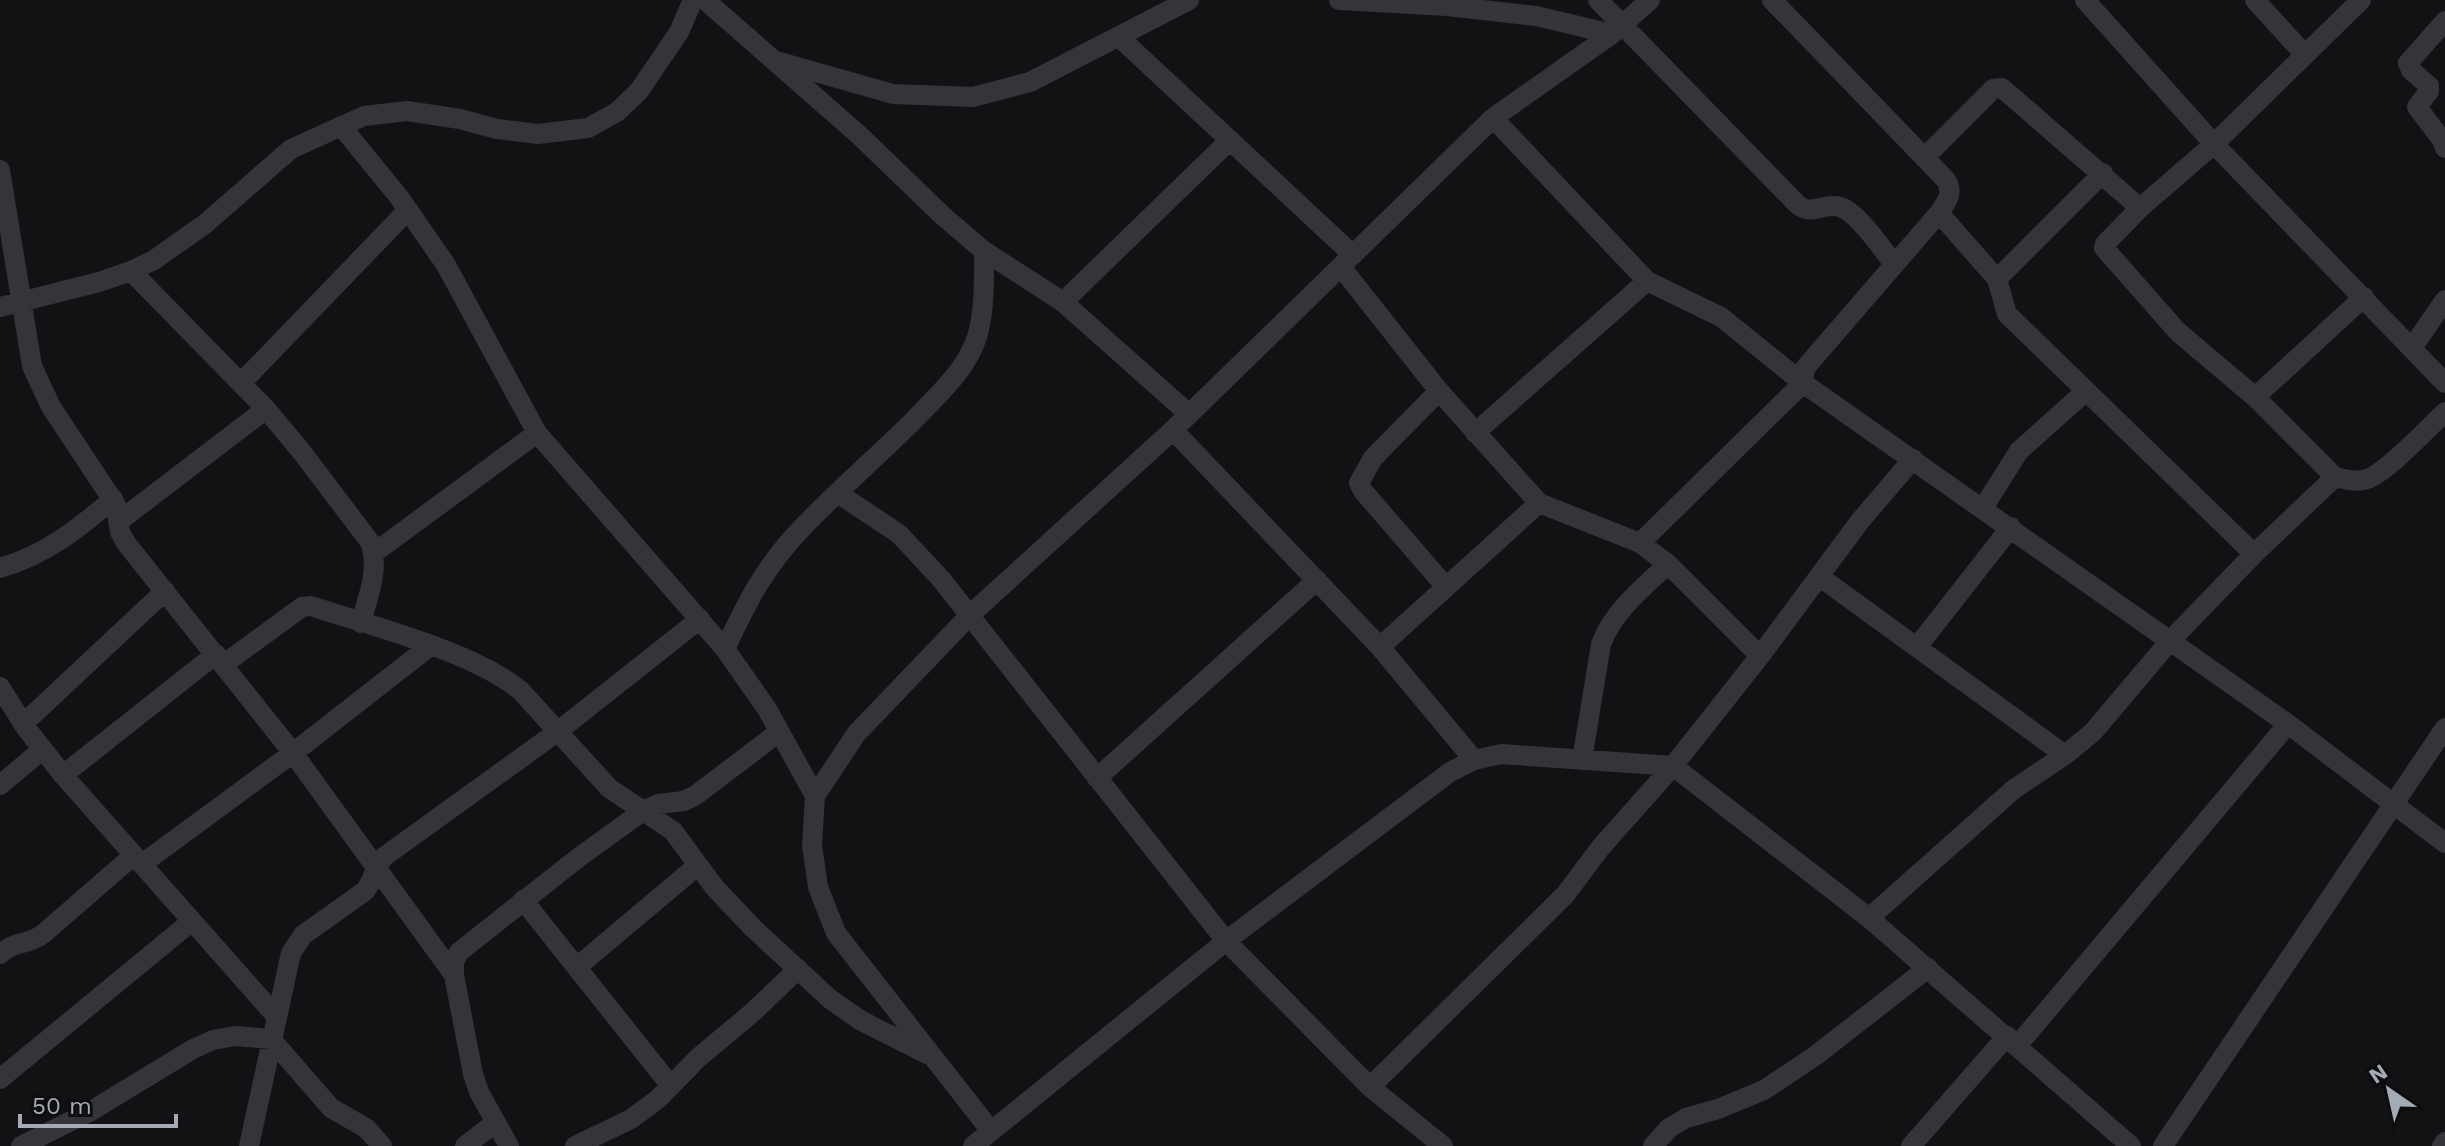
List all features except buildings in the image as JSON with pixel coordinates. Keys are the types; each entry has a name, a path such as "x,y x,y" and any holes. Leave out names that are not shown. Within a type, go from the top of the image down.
{"street":[{"path":"0,307 99,282 154,260 196,231 291,149 364,116 407,111 538,134 588,128 617,112 639,91 679,32 693,0"},
{"path":"705,0 984,251 1063,302 1189,414"},
{"path":"774,60 893,94 973,97 1030,82 1189,0"},
{"path":"1339,0 1447,6 1617,29"},
{"path":"1598,0 1617,29 1797,204 1811,211 1843,207 1852,213 1894,264"},
{"path":"991,1131 836,933 818,887 812,845 815,796 856,734 970,615 1173,430 1493,118 1617,29 1650,0"},
{"path":"1640,543 1803,383 1805,368 1939,213 1950,195 1951,188 1946,180 1772,0"},
{"path":"2085,0 2214,144 2445,383"},
{"path":"2255,0 2305,55"},
{"path":"2361,0 2214,144 2140,208 2105,244 2106,253 2178,332 2255,397 2335,477 2351,481 2366,480 2445,412"},
{"path":"2445,21 2408,63 2411,70 2429,86 2429,91 2417,107 2445,148"},
{"path":"1119,37 1230,140 1347,261 1439,391 1539,503 1640,543 1668,564 1760,656"},
{"path":"1924,158 1996,87 2002,88 2140,208"},
{"path":"1493,118 1647,281 1721,317 1803,383 2288,724 2445,843"},
{"path":"341,126 408,210 446,265 537,433 725,649 779,732 815,796"},
{"path":"1063,302 1230,140"},
{"path":"0,170 32,366 40,387 72,440 113,499 126,543 293,753 454,975"},
{"path":"1997,279 2103,173"},
{"path":"241,383 408,210"},
{"path":"1939,213 1997,279 2007,314 2254,554"},
{"path":"725,649 752,591 768,568 800,530 938,396 966,362 977,336 982,308 984,251"},
{"path":"131,271 266,409 363,532 374,553 375,571 361,623"},
{"path":"1475,433 1647,281"},
{"path":"2255,397 2364,297"},
{"path":"2412,348 2445,300"},
{"path":"1439,391 1373,458 1359,483 1446,587"},
{"path":"1983,508 2019,451 2086,391"},
{"path":"118,522 266,409"},
{"path":"1173,430 1380,647 1474,760"},
{"path":"374,553 537,433"},
{"path":"1370,1087 1565,895 1611,836 1673,766 1869,510 1913,459"},
{"path":"1869,918 2014,789 2093,732 2169,642 2254,554 2335,477"},
{"path":"839,494 899,534 921,556 1226,941 1370,1087 1443,1146"},
{"path":"0,568 53,547 113,499"},
{"path":"1380,647 1539,503"},
{"path":"1917,647 2011,527"},
{"path":"1582,760 1601,644 1608,626 1668,564"},
{"path":"1820,577 2065,755"},
{"path":"1097,778 1317,580"},
{"path":"23,724 165,591"},
{"path":"63,775 220,659 302,607 311,606 430,646 505,678 521,691 609,788 673,831 697,866 754,929 830,999 860,1020 933,1057"},
{"path":"249,1146 291,953 303,935 365,891 371,883 376,865 385,856 557,732 700,619"},
{"path":"0,954 11,945 37,939 138,860 293,753 430,646"},
{"path":"0,687 42,750 276,1016"},
{"path":"1911,1146 2012,1041 2288,724"},
{"path":"2163,1146 2445,728"},
{"path":"509,1146 473,1074 454,975 454,962 459,952 643,811 696,795 779,732"},
{"path":"0,785 42,750"},
{"path":"973,1146 1226,941 1450,772 1474,760 1501,754 1673,766 1869,918 2131,1146"},
{"path":"577,967 697,866"},
{"path":"523,900 671,1086"},
{"path":"0,1079 192,921"},
{"path":"1653,1146 1669,1128 1686,1118 1764,1090 1815,1056 1928,968"},
{"path":"575,1146 631,1119 658,1099 798,969"},
{"path":"21,1146 91,1111 193,1049 213,1040 235,1036 271,1039 331,1108 366,1128 382,1146"},
{"path":"465,1146 495,1123"}]}
